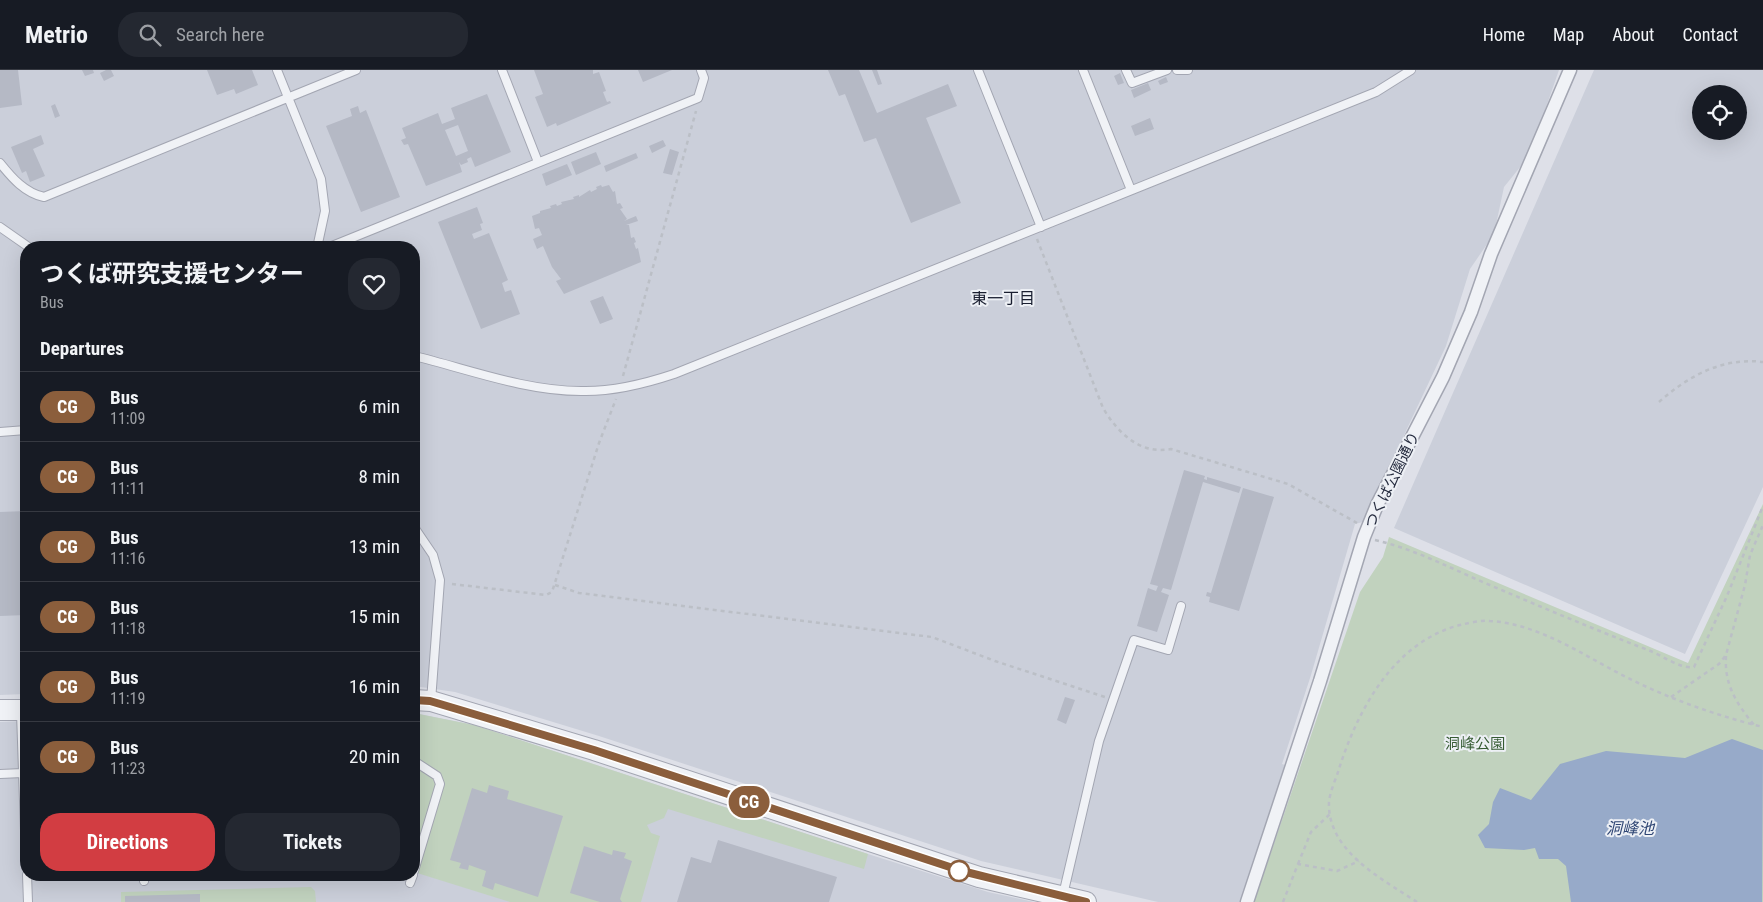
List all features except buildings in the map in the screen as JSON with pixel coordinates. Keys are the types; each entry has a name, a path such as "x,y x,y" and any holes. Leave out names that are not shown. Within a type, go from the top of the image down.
{"street":[{"name":"つくば公園通り","path":"1247,902 1320,681 1366,533 1377,505 1443,377 1498,236 1570,70"},
{"path":"422,700 594,750 951,868 1086,902"},
{"path":"0,710 20,710"}],"lane":[{"path":"278,70 321,179 325,211 319,241"},
{"path":"0,163 18,183 34,195 44,197 288,96 356,70"},
{"path":"502,70 538,162"},
{"path":"344,241 698,98 704,78 701,70"},
{"path":"978,70 1037,228"},
{"path":"1083,70 1131,190"},
{"path":"1126,70 1132,83 1167,70"},
{"path":"1177,70 1188,70"},
{"path":"420,357 557,390 602,391 633,386 674,374 1376,92 1411,70"},
{"path":"0,227 20,241"},
{"path":"0,432 20,430"},
{"path":"420,536 433,555 440,580 422,700"},
{"path":"1063,897 1086,788 1134,640 1168,650 1181,606"},
{"path":"420,766 437,776 440,784 420,851"},
{"path":"0,774 20,773"},
{"path":"27,881 28,902"}],"path":[{"path":"623,376 696,111"},
{"path":"1037,228 1103,408 1116,428 1133,441 1156,452 1171,449 1288,484 1366,533 1436,560 1687,668 1694,667 1727,596 1763,506"},
{"path":"1659,402 1675,388 1720,364 1749,360 1763,362"},
{"path":"452,584 546,595 552,592 599,443 616,399"},
{"path":"1754,725 1734,700 1725,668 1726,654 1745,585 1750,555 1763,525"},
{"path":"555,585 588,594 932,637 995,661 1113,700"},
{"path":"1417,902 1372,872 1347,848 1336,833 1330,814 1329,800 1355,725 1370,699 1386,676 1405,657 1423,642 1444,630 1489,620 1537,632 1633,681 1671,697 1763,727"},
{"path":"1671,697 1719,664 1726,654"},
{"path":"1283,902 1311,832 1330,814"},
{"path":"1298,864 1337,871 1359,861"}],"shaded area":[{"path":"0,70 1559,70 1529,156 1504,187 1494,234 1470,269 1446,346 1363,522 1355,524 1311,675 1282,764 1285,765 1241,902 1158,902 981,861 599,736 455,692 420,687 420,241 20,241 20,694 0,695"},
{"path":"1594,70 1763,70 1763,487 1685,654 1394,528"},
{"path":"420,714 474,725 988,892 1034,902 0,902 0,722 20,721 20,881 420,881"}],"green space":[{"name":"洞峰公園","path":"1763,504 1763,902 1254,902 1360,592 1383,557 1389,537 1688,663"},
{"path":"420,714 474,725 868,854 864,869 668,809 664,818 647,825 651,833 660,836 641,902 510,902 420,874"},
{"path":"311,887 315,891 316,902 121,902 121,892"}],"water":[{"name":"洞峰池","path":"1732,739 1763,750 1762,902 1571,902 1566,866 1558,859 1539,859 1535,848 1524,850 1485,848 1478,835 1489,824 1493,802 1500,788 1531,800 1560,764 1606,751 1685,758"}],"bus line":[{"name":"CG","path":"420,700 430,701 594,750 876,844 979,876 1086,902"}],"district":[{"name":"東一丁目","path":"1003,298"}]}
